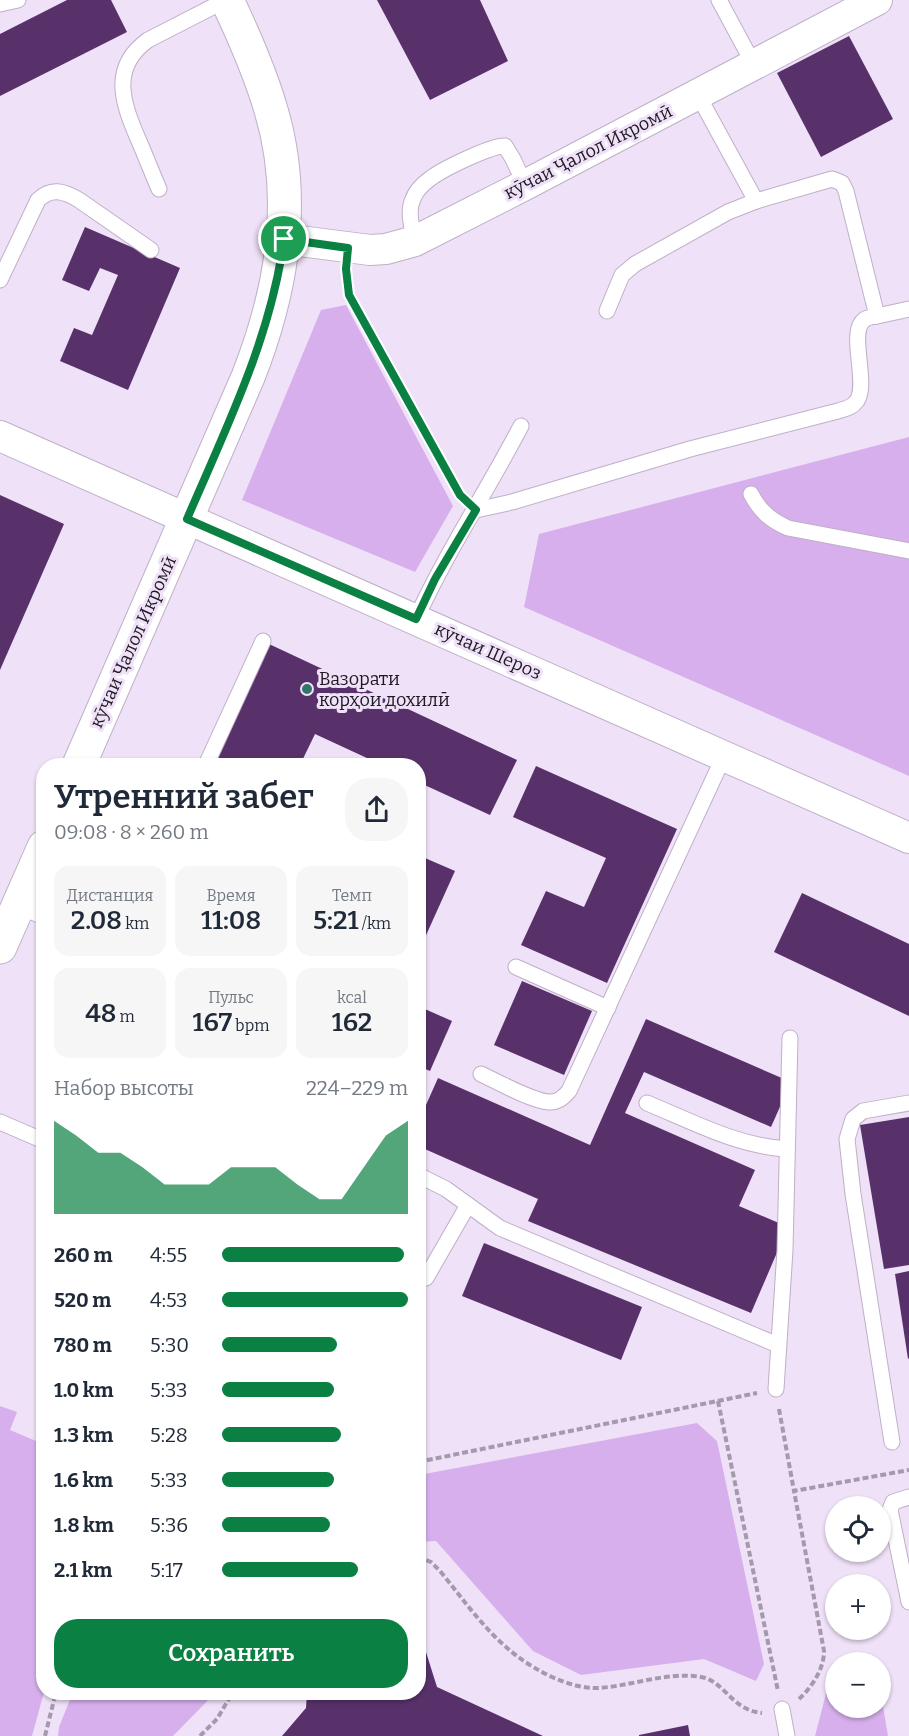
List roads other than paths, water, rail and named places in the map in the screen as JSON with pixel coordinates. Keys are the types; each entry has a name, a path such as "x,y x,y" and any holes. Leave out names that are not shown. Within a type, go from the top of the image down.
{"street":[{"name":"кӯчаи Ҷалол Икромӣ","path":"82,758 256,356 277,285 284,239 284,181 278,135 265,89 226,0"},
{"name":"кӯчаи Ҷалол Икромӣ","path":"284,239 348,248 386,249 415,241 878,0"},
{"name":"кӯчаи Шероз","path":"0,436 909,838"},
{"path":"0,947 31,911 36,886"}],"lane":[{"path":"0,4 18,0"},
{"path":"159,189 126,110 122,85 128,61 137,48 148,40 226,0"},
{"path":"719,0 753,65"},
{"path":"698,95 756,201"},
{"path":"415,241 411,213 413,198 423,184 445,170 494,147 505,146 525,185"},
{"path":"607,311 622,275 635,264 728,212 756,201 832,179 842,183 846,191 877,316"},
{"path":"0,280 38,200 44,194 51,192 58,191 79,200 150,250"},
{"path":"476,510 520,500 708,444 849,408 860,398 858,346 861,324 864,320 909,309"},
{"path":"416,619 435,579 476,510 521,426"},
{"path":"751,494 765,515 788,528 909,551"},
{"path":"209,758 263,641"},
{"path":"481,1074 549,1102 557,1101 570,1091 724,756"},
{"path":"516,967 608,1008"},
{"path":"776,1389 785,1250 790,1038"},
{"path":"647,1103 740,1142 765,1148 787,1149"},
{"path":"892,1442 847,1139 849,1128 858,1114 909,1104"},
{"path":"0,1122 36,1138"},
{"path":"426,1179 446,1189 500,1228 525,1240 778,1345"},
{"path":"426,1278 468,1205"},
{"path":"909,1497 893,1503 890,1510 909,1602"},
{"path":"782,1709 787,1736"}],"place":[{"name":"Вазорати корҳои дохилӣ","path":"307,689"}]}
